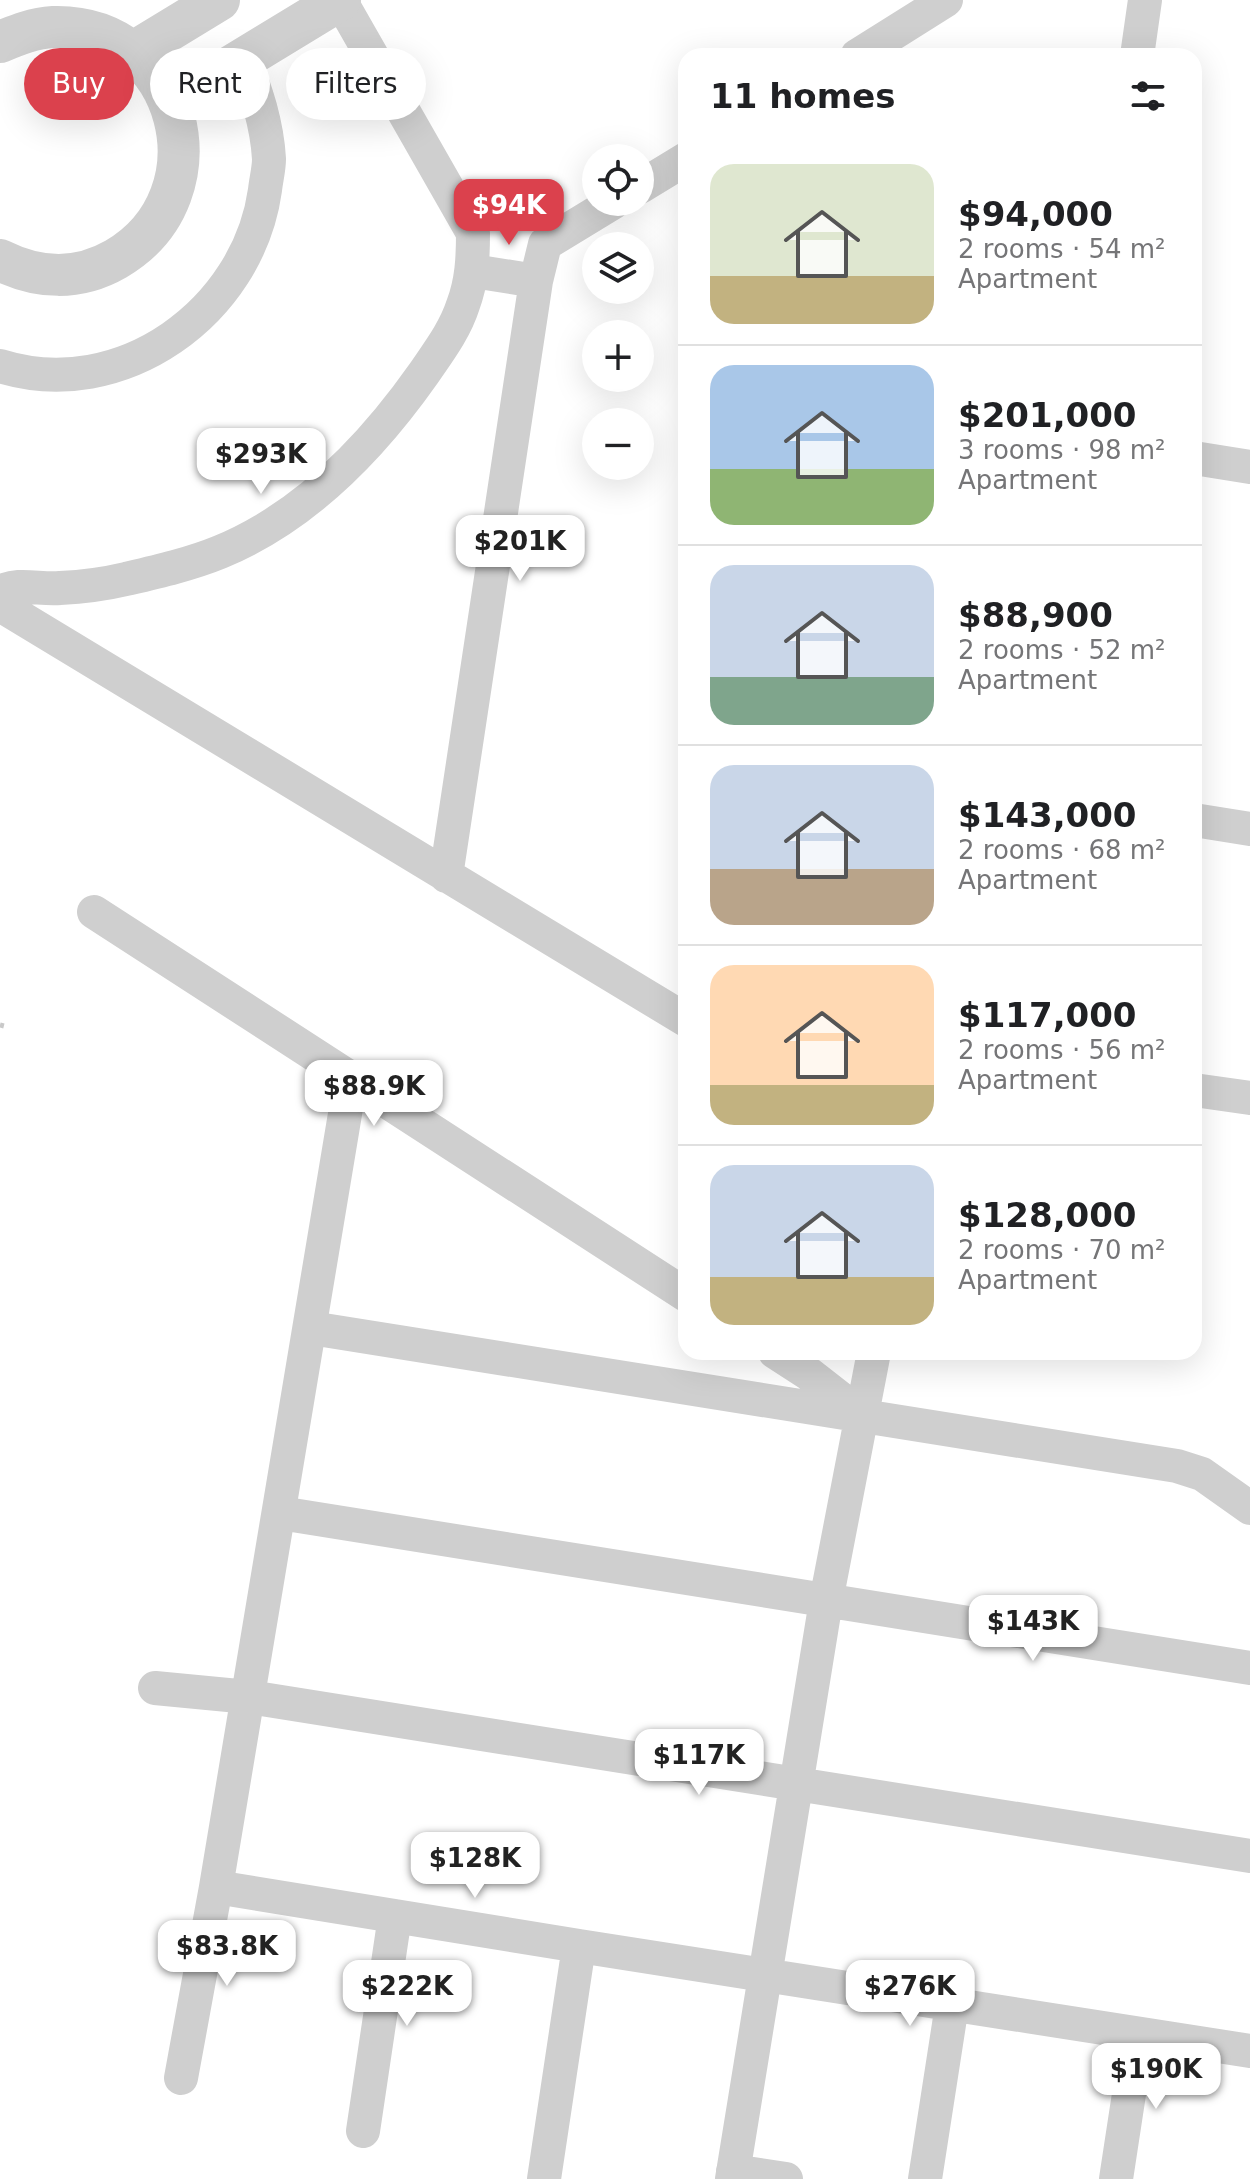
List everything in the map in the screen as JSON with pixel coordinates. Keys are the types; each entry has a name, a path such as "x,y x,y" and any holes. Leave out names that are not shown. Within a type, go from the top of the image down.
{"street":[{"path":"0,592 18,586 57,589 124,580 218,553 262,531 309,499 353,460 384,425 450,336 473,271 473,233 340,0 262,48"},
{"path":"870,48 946,0"},
{"path":"1138,48 1145,0"},
{"path":"134,52 206,3"},
{"path":"0,42 24,32 53,27 81,30 108,38 124,48"},
{"path":"134,55 150,70"},
{"path":"7,268 62,276 100,268 135,248 161,218 177,182 180,142 175,120"},
{"path":"0,366 17,372 69,375 122,364 170,341 211,307 242,264 262,215 269,162 263,120"},
{"path":"654,178 678,164"},
{"path":"446,876 536,281 545,244 591,216"},
{"path":"473,271 536,281"},
{"path":"1202,459 1250,467"},
{"path":"0,605 678,1015"},
{"path":"1202,821 1250,829"},
{"path":"94,912 678,1290"},
{"path":"181,2078 249,1697 351,1078"},
{"path":"1202,1091 1250,1098"},
{"path":"311,1328 1177,1466 1202,1474 1250,1508"},
{"path":"787,1360 861,1414"},
{"path":"786,2179 732,2175 826,1601 872,1360"},
{"path":"280,1513 1250,1668"},
{"path":"155,1688 249,1697 1250,1856"},
{"path":"216,1887 1250,2051"},
{"path":"363,2131 395,1916"},
{"path":"544,2179 579,1946"},
{"path":"925,2179 952,2005"},
{"path":"1116,2179 1138,2035"}]}
